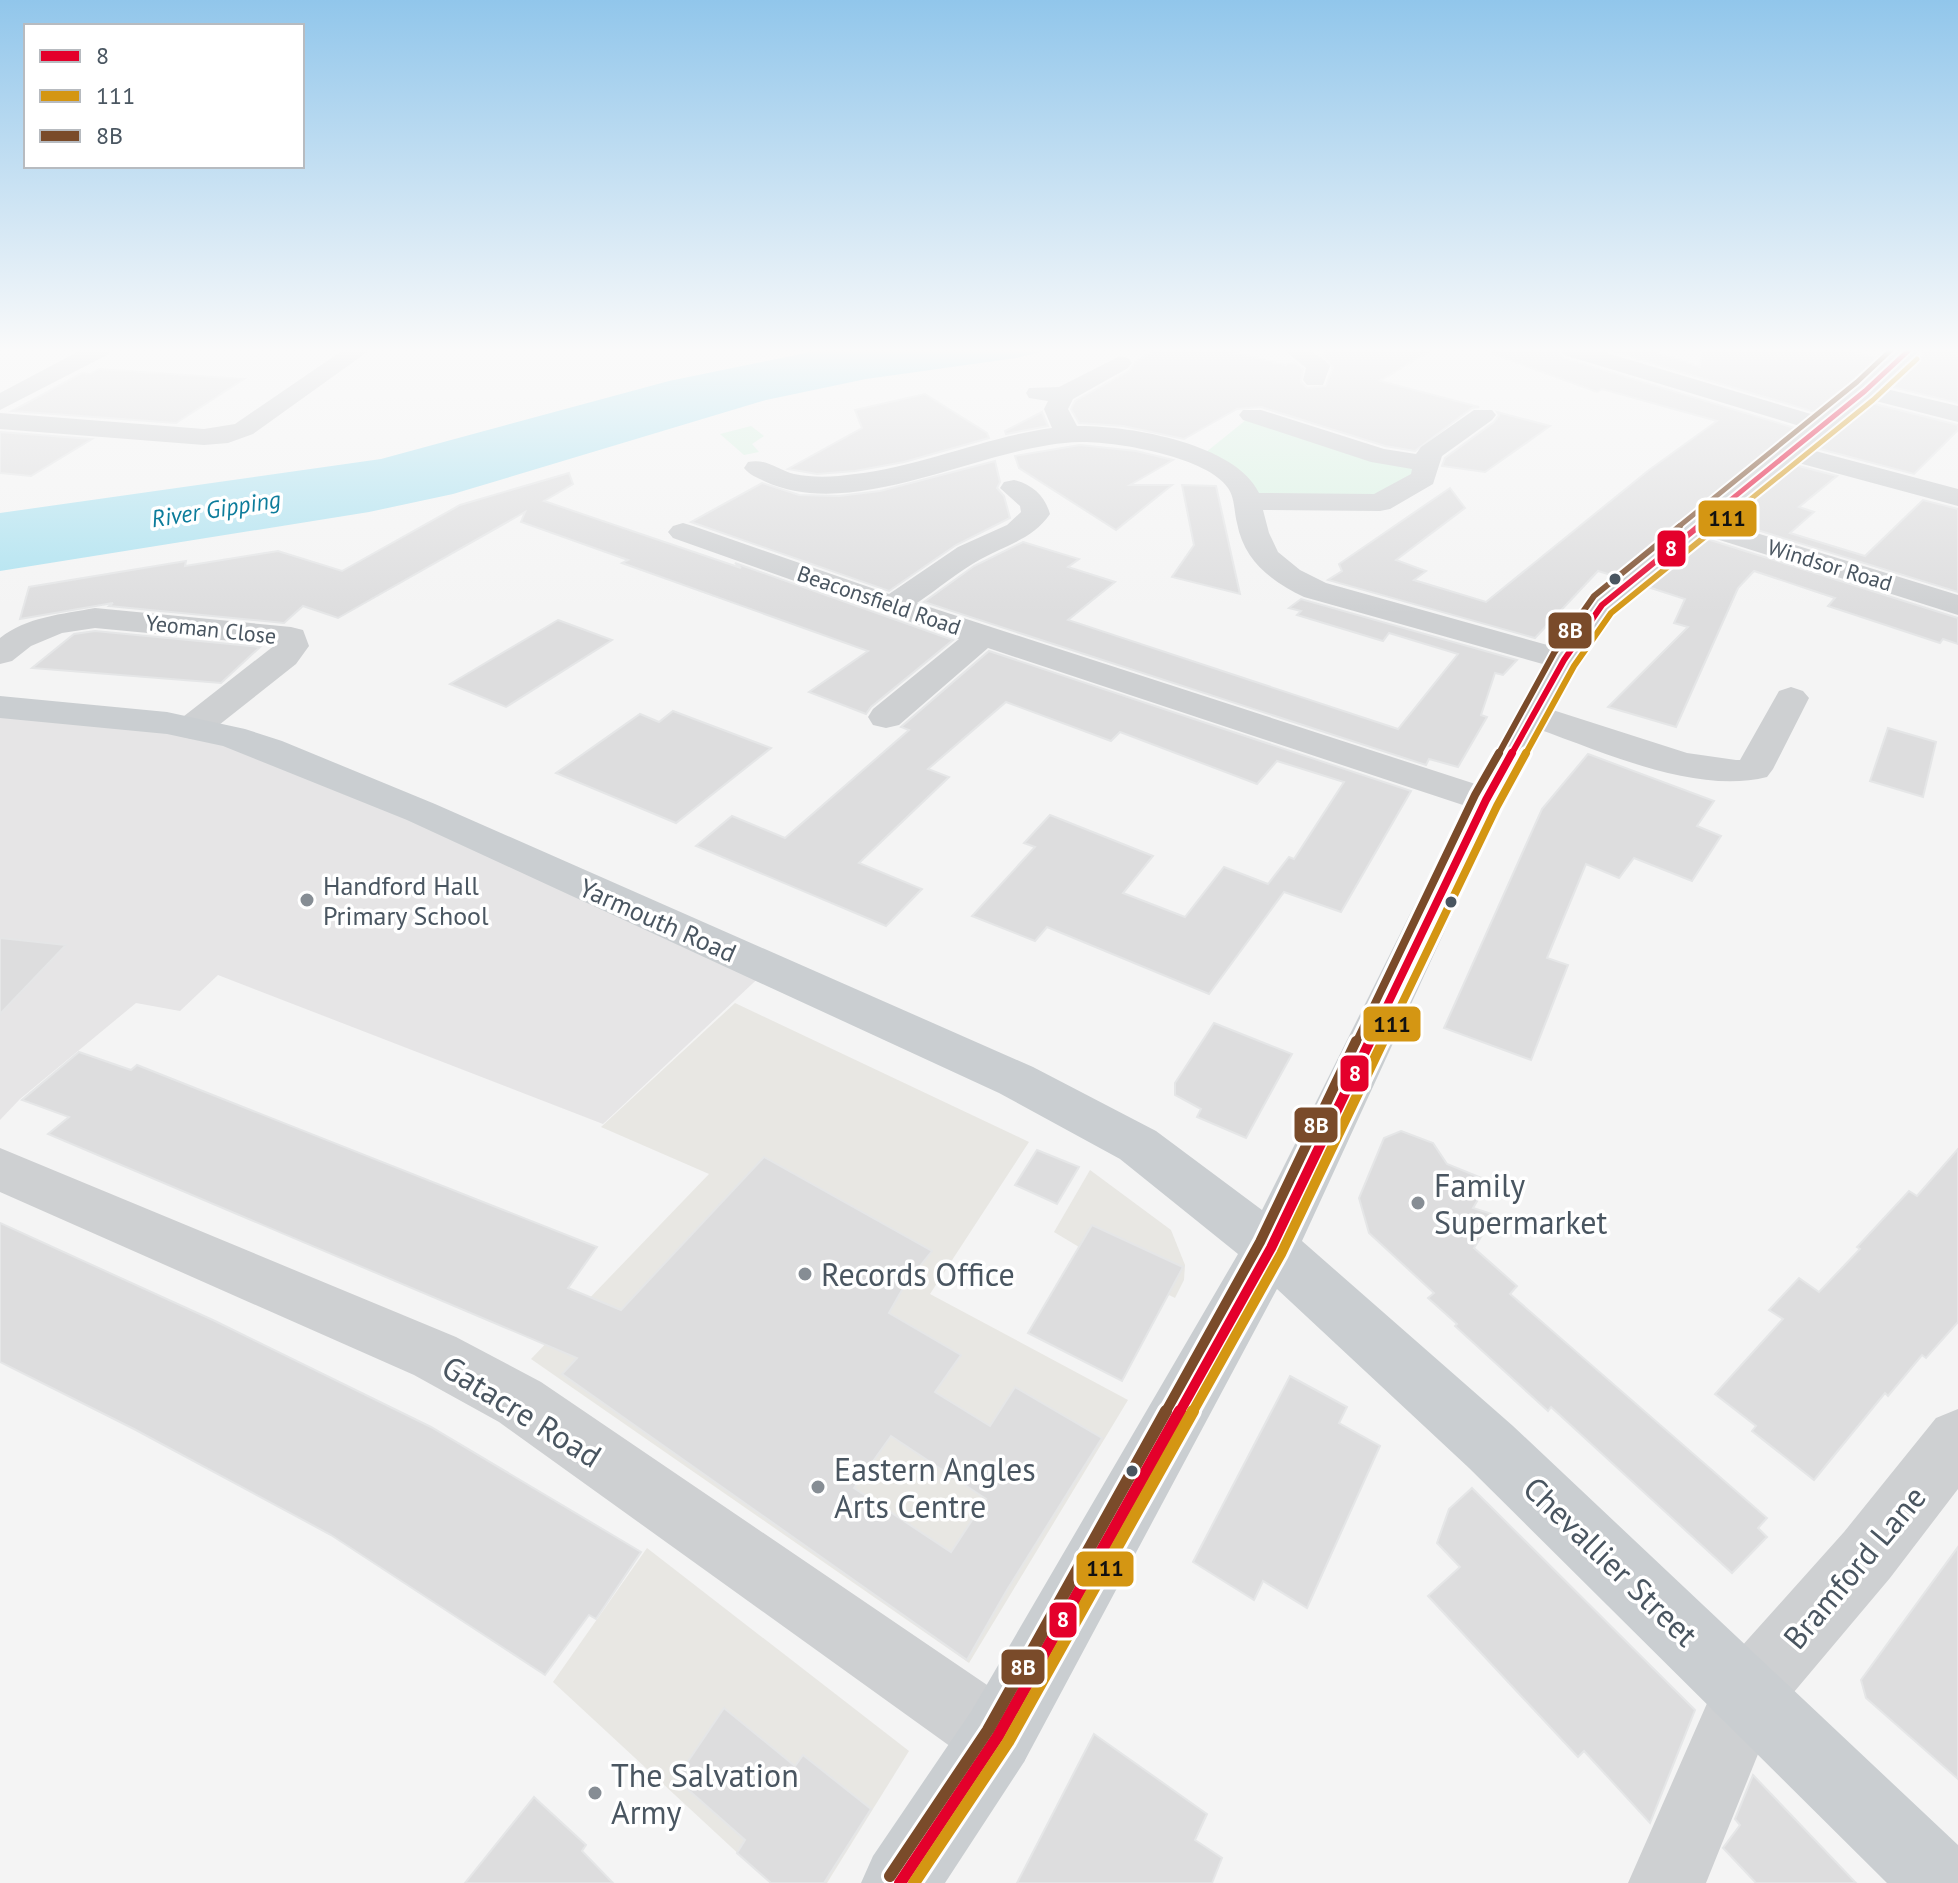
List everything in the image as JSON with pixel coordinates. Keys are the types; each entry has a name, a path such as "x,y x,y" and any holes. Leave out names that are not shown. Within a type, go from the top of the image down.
{"main road":[{"path":"900,1883 998,1736 1271,1248 1486,800 1564,660 1602,605 1805,439"},
{"name":"Yarmouth Road","path":"0,707 99,715 192,728 269,749 421,812 1016,1080 1138,1145 1271,1248"},
{"name":"Chevallier Street","path":"1271,1248 1491,1447 1748,1692 1942,1883"}],"street":[{"path":"758,468 783,490 867,482 1044,438"},
{"path":"1129,438 1200,459 1238,481 1248,501 1260,549 1276,570 1300,584 1356,606 1434,621 1564,660"},
{"path":"1323,438 1380,456 1428,464"},
{"path":"1248,501 1380,503 1423,478 1430,453 1451,438"},
{"path":"1802,438 1958,498"},
{"path":"893,606 969,553 1050,516 1014,488"},
{"name":"Windsor Road","path":"1701,525 1958,605"},
{"name":"Beaconsfield Road","path":"683,532 893,606 1486,800"},
{"name":"Yeoman Close","path":"0,654 19,639 54,625 95,618 291,637 292,646 284,657 192,728"},
{"path":"886,717 984,635"},
{"path":"1534,715 1698,767 1743,773 1754,769 1791,698"},
{"name":"Gatacre Road","path":"0,1169 435,1356 520,1402 998,1736"},
{"name":"Bramford Lane","path":"1667,1883 1748,1692 1867,1555 1958,1439"}],"shaded area":[{"name":"Handford Hall Primary School","path":"0,707 192,728 768,969 603,1124 218,975 180,1011 136,1003 20,1099 0,1120"},
{"path":"735,1003 1029,1142 930,1294 1128,1400 969,1663 531,1359 709,1174 601,1127"},
{"path":"1090,1170 1171,1230 1185,1265 1184,1280 1175,1298 1114,1268 1054,1232"},
{"path":"647,1548 909,1751 827,1883 770,1883 553,1682"}],"green space":[{"path":"724,438 761,438 752,444 759,452 744,455"},
{"path":"1224,438 1334,438 1428,464 1380,503 1248,501 1205,453"}],"water":[{"name":"River Gipping","path":"459,438 640,438 453,494 369,512 0,571 0,513 381,459"}],"building":[{"path":"0,438 92,439 31,476 0,473"},
{"path":"844,438 989,438 904,462 855,471 817,474 788,469"},
{"path":"1359,438 1432,438 1415,451"},
{"path":"1472,438 1533,438 1485,472 1442,466 1445,458"},
{"path":"1694,438 1787,438 1614,576 1598,571 1535,638 1328,580 1342,571 1339,564 1450,488 1465,508 1396,560 1426,571 1414,580 1486,602 1649,470"},
{"path":"1828,438 1950,438 1914,474 1816,448"},
{"path":"1080,445 1136,451 1173,460 1130,485 1172,485 1116,530 1019,468 1015,456"},
{"path":"995,461 1000,482 997,488 1004,496 1010,518 956,545 889,591 691,522 762,483 799,495 839,496 880,491"},
{"path":"1795,465 1837,476 1799,507 1814,512 1790,533 1865,556 1923,500 1958,509 1958,592 1728,521"},
{"path":"569,473 573,484 544,501 741,568 735,563 953,640 866,714 809,692 868,651 622,563 628,560 521,522 525,512 338,618 303,606 284,623 109,606 113,603 20,619 29,587 186,561 185,566 278,551 342,571 460,505"},
{"path":"1182,485 1216,486 1240,594 1172,577 1194,545"},
{"path":"1707,539 1958,618 1958,644 1943,639 1940,643 1828,606 1835,598 1754,571 1738,588 1676,727 1608,707 1688,627 1674,623 1685,599 1648,587"},
{"path":"1023,542 1079,559 1068,567 1115,582 1068,620 1398,729 1458,654 1389,633 1383,641 1297,615 1301,611 1289,608 1301,599 1517,660 1503,675 1495,673 1481,715 1487,717 1458,767 1429,759 1426,765 924,602 974,566"},
{"path":"558,620 612,640 506,707 450,684"},
{"path":"95,631 260,647 221,683 32,668 74,634"},
{"path":"989,651 1411,791 1341,912 1284,892 1209,994 1047,927 1035,941 972,916 1035,847 1024,843 1050,815 1153,856 1123,893 1185,917 1224,867 1268,884 1289,857 1294,859 1344,782 1277,761 1257,784 1120,732 1111,741 1006,702 928,769 949,777 859,863 922,889 886,926 696,846 732,816 785,838 909,730 901,727"},
{"path":"673,711 771,748 676,823 556,773 640,714 659,722"},
{"path":"1888,728 1936,742 1923,797 1870,781"},
{"path":"1588,754 1714,801 1697,826 1721,836 1692,881 1634,858 1619,878 1586,864 1547,958 1568,965 1531,1060 1444,1028 1542,809"},
{"path":"0,938 66,945 0,1014"},
{"path":"1214,1023 1292,1054 1246,1138 1197,1117 1201,1109 1175,1095 1175,1083"},
{"path":"79,1052 131,1070 137,1065 597,1247 568,1288 621,1310 764,1157 932,1251 911,1274 889,1313 961,1355 935,1392 990,1426 1015,1387 1102,1438 967,1660 562,1374 577,1358 48,1134 69,1117 22,1100","holes":["891,1436 986,1499 951,1552 854,1488"]},
{"path":"1401,1131 1433,1143 1447,1164 1489,1181 1473,1208 1495,1215 1474,1248 1517,1286 1510,1294 1767,1518 1758,1528 1767,1537 1732,1573 1551,1407 1548,1411 1455,1326 1457,1324 1428,1298 1434,1293 1369,1233 1359,1198 1384,1138"},
{"path":"1958,1149 1958,1322 1926,1358 1922,1355 1888,1396 1885,1393 1814,1480 1752,1431 1756,1426 1715,1394 1783,1319 1769,1310 1799,1278 1819,1292 1909,1191 1917,1196"},
{"path":"1037,1150 1079,1167 1057,1204 1015,1185"},
{"path":"0,1223 215,1321 431,1427 641,1552 596,1619 589,1615 545,1675 331,1535 134,1429 0,1362"},
{"path":"1092,1225 1183,1267 1122,1381 1028,1333"},
{"path":"1290,1376 1347,1407 1339,1423 1380,1446 1307,1608 1263,1581 1254,1600 1193,1562"},
{"path":"1472,1488 1695,1710 1650,1823 1584,1751 1578,1757 1428,1596 1460,1567 1437,1543 1449,1509"},
{"path":"1958,1547 1958,1779 1866,1698 1861,1680"},
{"path":"724,1708 795,1766 803,1755 871,1809 824,1883 771,1883 737,1853 745,1840 676,1779"},
{"path":"1094,1734 1207,1814 1195,1840 1222,1858 1212,1883 1017,1883"},
{"path":"1753,1775 1856,1883 1756,1883 1723,1848 1740,1825 1735,1819"},
{"path":"534,1797 586,1845 582,1851 613,1883 465,1883"}],"transit line":[{"name":"8B","path":"890,1876 988,1730 1260,1242 1475,795 1554,653 1594,596 1788,438"},
{"name":"8","path":"900,1883 998,1736 1271,1248 1486,800 1564,660 1602,605 1807,438"},
{"name":"111","path":"914,1883 1008,1742 1281,1254 1497,806 1574,666 1611,613 1826,438"}],"place":[{"name":"Handford Hall Primary School","path":"307,900"},
{"name":"Family Supermarket","path":"1418,1203"},
{"name":"Records Office","path":"805,1274"},
{"name":"Eastern Angles Arts Centre","path":"818,1487"},
{"name":"The Salvation Army","path":"595,1793"}]}
